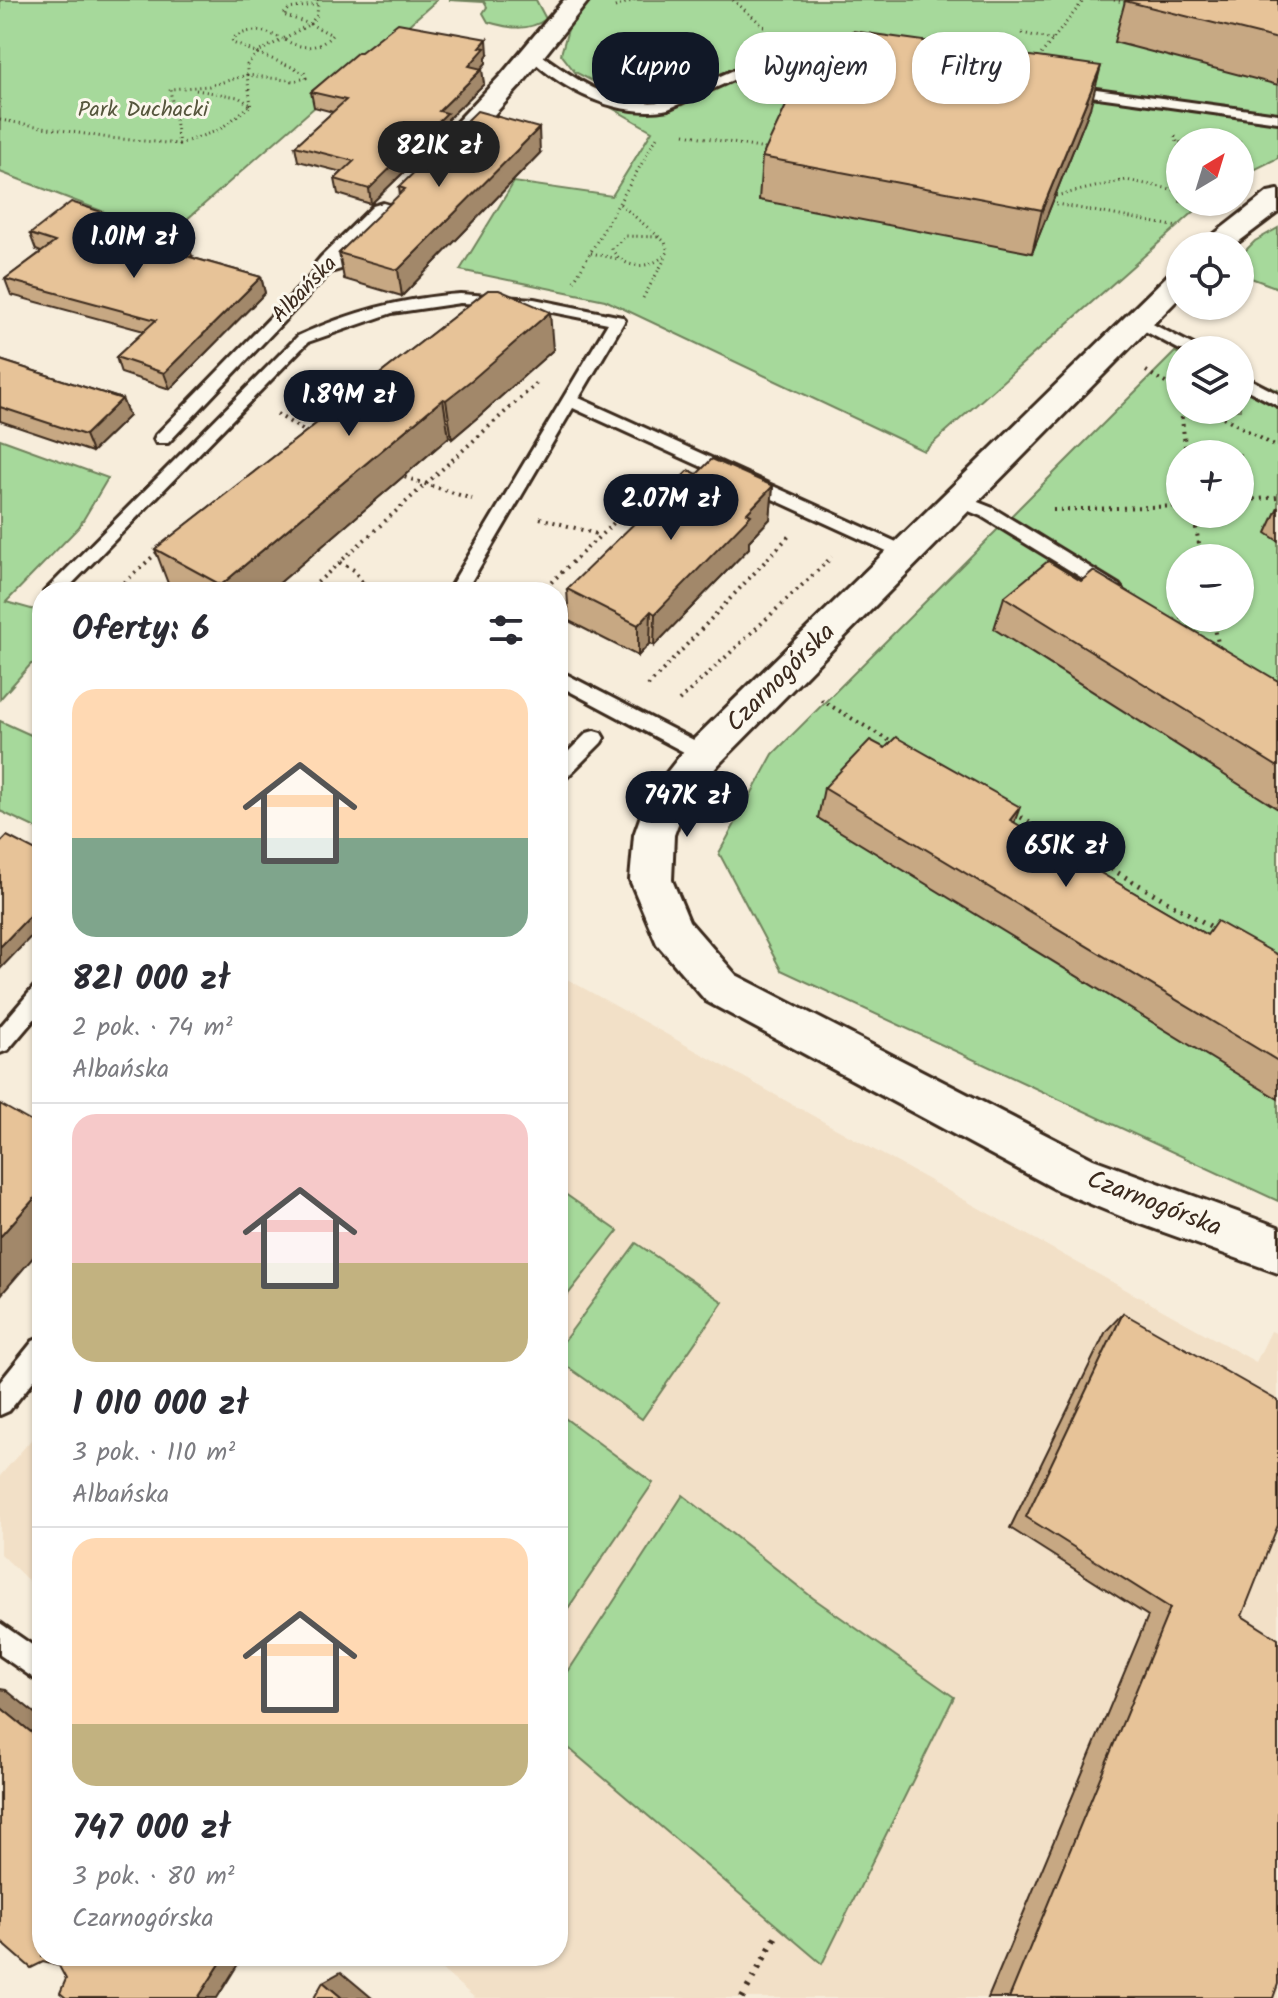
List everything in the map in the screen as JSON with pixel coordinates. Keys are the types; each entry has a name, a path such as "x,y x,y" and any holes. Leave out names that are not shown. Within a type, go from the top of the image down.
{"street":[{"path":"419,177 485,112 577,0"},
{"name":"Albańska","path":"331,263 397,198"},
{"path":"1233,232 1278,198"},
{"name":"Czarnogórska","path":"1166,294 973,506 908,554 704,754 667,798 654,835 651,880 672,931 721,988 1076,1175 1130,1198 1278,1250"}],"lane":[{"path":"534,56 563,77 617,103 649,109 663,106 735,74"},
{"path":"1030,83 1278,118"},
{"name":"Albańska","path":"162,439 331,263"},
{"path":"63,582 303,339 338,322 407,305 481,298 562,308 617,320 462,582"},
{"path":"1139,322 1166,337"},
{"path":"1254,387 1278,401"},
{"path":"571,401 908,554"},
{"path":"973,506 1129,599"},
{"path":"568,682 704,754"},
{"path":"568,764 594,738"},
{"path":"0,1043 32,1006"},
{"path":"0,1402 32,1362"},
{"path":"0,1637 32,1662"}],"path":[{"path":"1030,69 1084,0"},
{"path":"1114,0 1130,4"},
{"path":"0,120 109,138 179,144 216,135 240,118 251,105 247,75 247,65 258,52 283,39 312,24 318,14 318,2 283,12 292,20 312,24 324,26 332,35 327,42 313,48 298,46 283,39 259,30 232,39 233,43 258,52 304,72 306,78 295,82 260,74 247,75 219,87 196,90"},
{"path":"1030,35 1053,40"},
{"path":"179,144 170,89 238,97 251,105"},
{"path":"649,109 661,129 771,150"},
{"path":"562,308 568,291 661,129"},
{"path":"1166,188 1126,180 1037,200 1178,227"},
{"path":"617,320 635,310 666,257 668,247 620,204"},
{"path":"619,259 612,249 624,237 636,234 659,237"},
{"path":"591,253 633,265 646,265 666,257"},
{"path":"1144,370 1166,384"},
{"path":"318,582 544,377"},
{"path":"246,394 320,440"},
{"path":"1236,424 1278,448"},
{"path":"296,443 308,433"},
{"path":"551,582 687,453"},
{"path":"385,469 425,485 600,535"},
{"path":"1254,500 1278,497"},
{"path":"973,506 1166,506"},
{"path":"654,726 861,531"},
{"path":"625,711 782,543"},
{"path":"124,582 162,548"},
{"path":"340,562 354,570 362,582"},
{"path":"1216,632 1220,654"},
{"path":"809,694 906,750"},
{"path":"1002,806 1223,934"},
{"path":"742,1998 779,1931"}],"shaded area":[{"path":"568,980 1256,1362 1271,1331 1278,1334 1278,1998 475,1998 438,1966 568,1966"},
{"path":"32,1439 32,1584 0,1553 0,1476"}],"green space":[{"name":"Park Duchacki","path":"0,0 437,0 170,234 0,172"},
{"path":"449,0 536,0 546,19 532,26 503,26 488,22 483,13 487,7 484,2"},
{"path":"588,0 1278,0 1278,158 1254,170 1254,128 1166,128 1166,216 1189,216 1171,232 1166,232 1166,237 924,451 605,300 460,270 514,182 612,196 652,131 612,108 616,104 719,104 719,32 592,32 592,81 575,72 561,54 569,26"},
{"path":"1278,228 1278,288 1254,279 1255,241"},
{"path":"1166,361 1166,424 1254,424 1254,381 1278,390 1278,1201 781,970 719,853 773,754"},
{"path":"0,439 108,478 79,527 6,602 32,609 32,664 0,699"},
{"path":"0,721 32,735 32,826 0,811"},
{"path":"568,1196 618,1231 568,1294"},
{"path":"636,1243 723,1302 642,1419 568,1367 568,1335"},
{"path":"568,1420 653,1483 568,1608"},
{"path":"683,1495 813,1598 954,1697 822,1964 568,1748 568,1672"}],"building":[{"path":"1278,0 1278,39 1125,1"},
{"path":"398,23 487,39 480,47 485,48 469,66 482,69 439,111 447,113 369,189 335,179 354,161 295,146 346,100 311,92"},
{"path":"896,37 912,39 912,104 1030,104 1030,56 1101,66 1042,210 762,157 787,104 896,104"},
{"path":"477,111 539,128 398,270 339,253 405,189 399,187"},
{"path":"71,202 187,240 172,252 261,277 164,373 116,357 156,320 5,279 55,242 30,234"},
{"path":"488,290 499,290 550,312 225,582 216,582 155,549"},
{"path":"0,360 122,399 85,435 0,407"},
{"path":"712,459 773,486 747,513 751,515 655,614 651,611 638,625 568,590 689,470 697,474"},
{"path":"1048,561 1081,581 1093,571 1166,614 1166,632 1196,632 1278,681 1278,767 1004,597"},
{"path":"896,737 1020,807 1010,820 1207,935 1217,921 1278,955 1278,1061 824,788 870,740 885,748"},
{"path":"7,836 32,849 32,913 0,947 0,843"},
{"path":"0,1104 32,1122 32,1201 0,1237"},
{"path":"1123,1313 1278,1401 1278,1525 1242,1616 1278,1639 1278,1984 1273,1998 1009,1998 1170,1608 1026,1517"},
{"path":"0,1707 32,1733 32,1966 35,1966 31,1968 0,1941"},
{"path":"59,1966 219,1966 198,1998 66,1998 60,1993 66,1979"},
{"path":"323,1982 342,1998 314,1998"}]}
